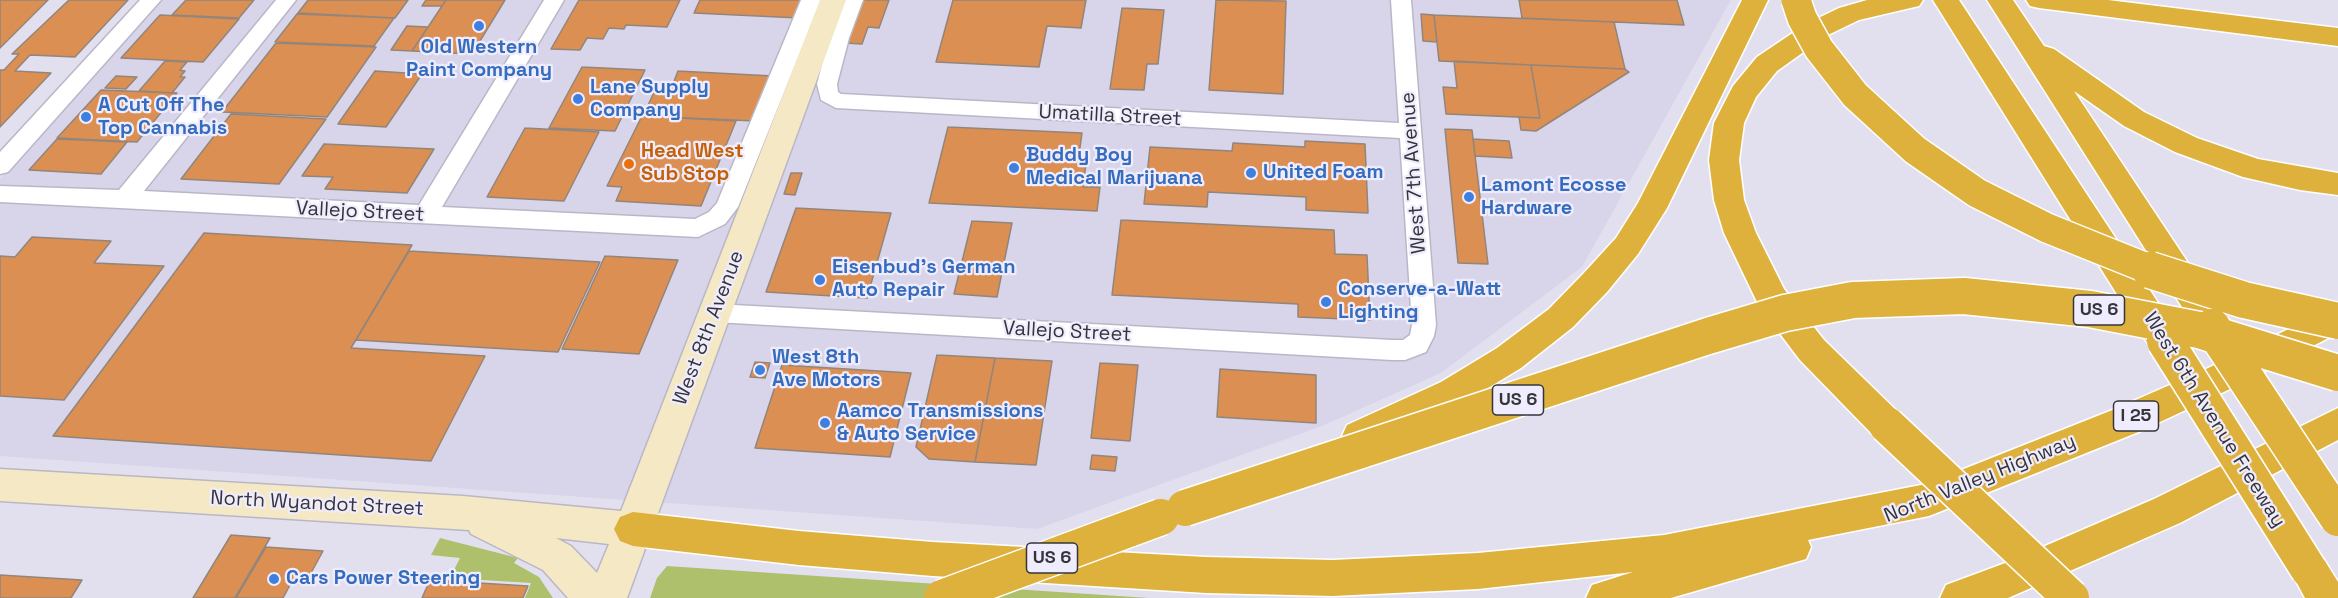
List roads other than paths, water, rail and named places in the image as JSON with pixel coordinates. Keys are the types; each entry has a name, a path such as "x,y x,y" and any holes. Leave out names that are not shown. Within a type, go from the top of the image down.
{"highway":[{"path":"1185,508 1372,432 1453,392 1509,358 1561,318 1614,262 1651,208 1755,0"},
{"path":"1796,0 1802,18 1819,49 1855,95 1915,150 1970,188 2040,225 2148,269 2244,300 2338,320"},
{"path":"1910,0 1883,4 1849,14 1816,30 1782,51 1767,64 1743,93 1729,123 1724,160 1730,200 1740,233 1772,297 1812,350 1887,425 2071,598"},
{"name":"West 6th Avenue Freeway","path":"1946,0 2165,341 2317,584"},
{"path":"2000,0 2338,518"},
{"path":"2039,0 2338,38"},
{"path":"2024,39 2112,105 2186,145 2254,169 2300,179 2338,183"},
{"name":"US 6","path":"942,598 1185,508 1739,326 1804,309 1853,300 1964,296 2081,307 2199,330 2338,373"},
{"name":"North Valley Highway","path":"1606,598 1864,525 2128,420 2338,320"},
{"path":"1960,598 2019,576 2167,511 2338,423"},
{"path":"633,529 799,548 933,559 1206,575 1333,578 1478,571 1664,552 1929,500"}],"main road":[{"name":"West 8th Avenue","path":"607,598 715,313 820,68 833,0"},
{"name":"North Wyandot Street","path":"0,485 463,513 633,529"},
{"path":"463,513 557,558 582,583 588,598"}],"street":[{"path":"0,166 151,0"},
{"path":"125,199 286,0"},
{"path":"425,215 554,0"},
{"name":"Vallejo Street","path":"0,195 125,199 698,228 717,219 727,207 811,0"},
{"path":"820,68 839,38 853,0"},
{"name":"West 7th Avenue","path":"1401,0 1424,325 1417,345"},
{"name":"Umatilla Street","path":"820,68 828,95 836,102 843,103 1411,131"},
{"name":"Vallejo Street","path":"715,313 1392,351 1405,350 1417,345"}],"place":[{"name":"Old Western Paint Company","path":"479,26"},
{"name":"Lane Supply Company","path":"578,99"},
{"name":"A Cut Off The Top Cannabis","path":"86,117"},
{"name":"Head West Sub Stop","path":"629,164"},
{"name":"Buddy Boy Medical Marijuana","path":"1014,168"},
{"name":"United Foam","path":"1251,173"},
{"name":"Lamont Ecosse Hardware","path":"1469,197"},
{"name":"Eisenbud's German Auto Repair","path":"820,280"},
{"name":"Conserve-a-Watt Lighting","path":"1326,302"},
{"name":"West 8th Ave Motors","path":"760,370"},
{"name":"Aamco Transmissions & Auto Service","path":"825,423"},
{"name":"Cars Power Steering","path":"274,579"}]}
